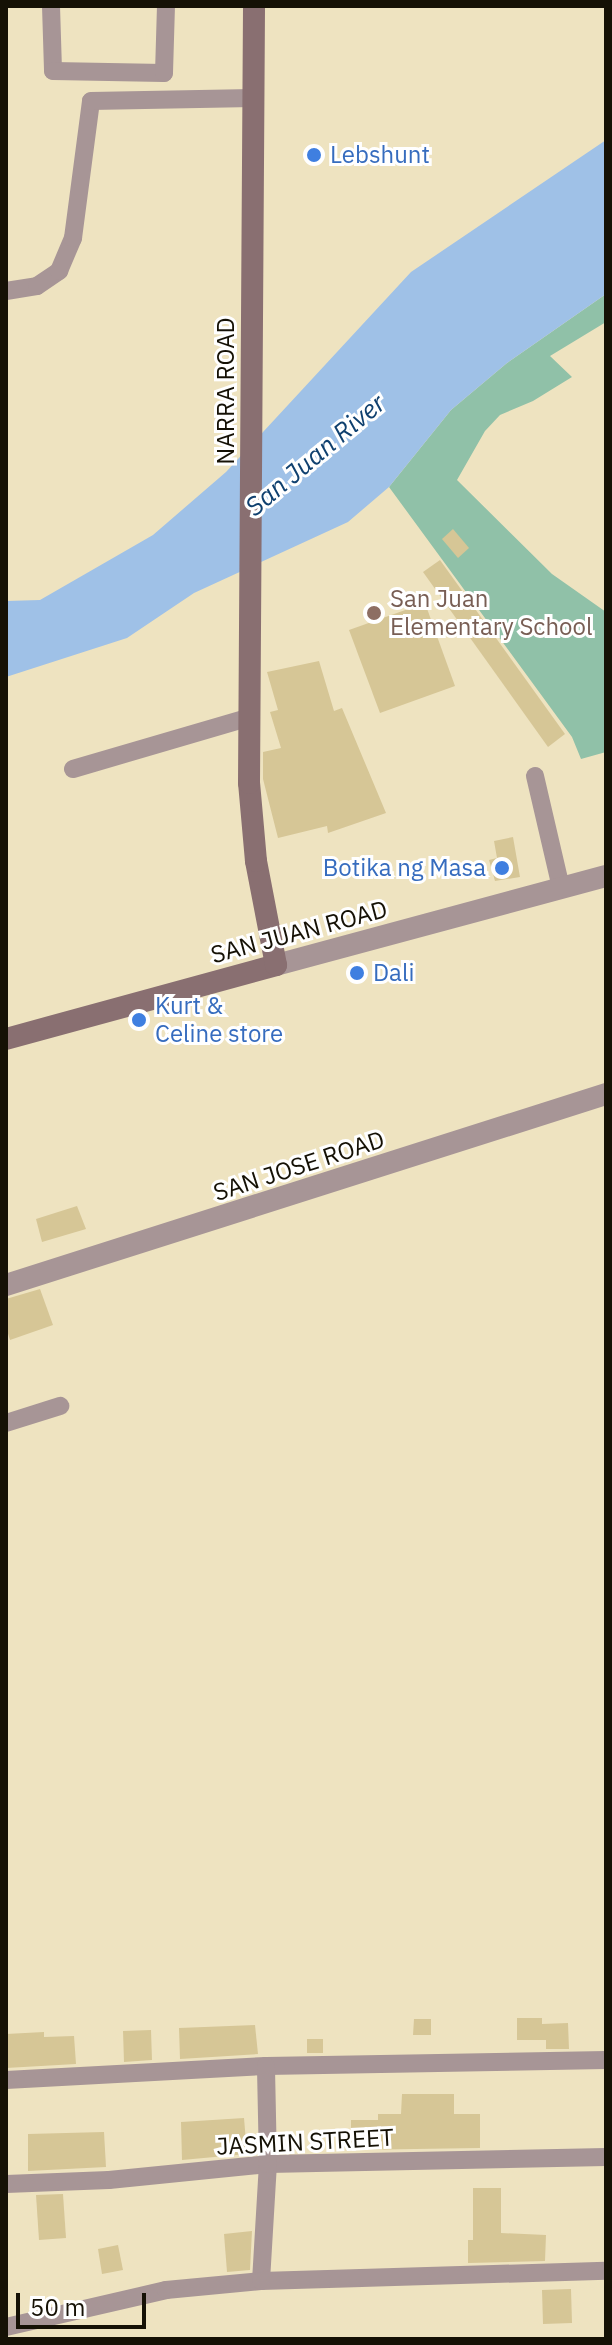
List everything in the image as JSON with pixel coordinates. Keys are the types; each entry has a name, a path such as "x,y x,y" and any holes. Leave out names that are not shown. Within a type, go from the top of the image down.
{"main road":[{"name":"NARRA ROAD","path":"254,6 252,616 247,718 252,825 276,965"},
{"name":"SAN JUAN ROAD","path":"6,1039 276,965"}],"street":[{"path":"51,6 53,71 164,73 166,6"},
{"path":"6,291 37,286 59,271 64,260 73,238 91,101 253,98"},
{"path":"73,769 247,718"},
{"path":"535,776 561,888"},
{"name":"SAN JUAN ROAD","path":"276,965 606,876"},
{"name":"SAN JOSE ROAD","path":"6,1285 606,1094"},
{"path":"6,1423 60,1406"},
{"path":"6,2080 266,2066 606,2060"},
{"path":"261,2281 268,2164 266,2066"},
{"name":"JASMIN STREET","path":"6,2184 109,2180 268,2164 606,2157"},
{"path":"6,2327 166,2290 261,2281 606,2271"}],"green space":[{"path":"606,294 606,322 550,356 572,377 533,401 500,415 485,431 457,480 552,574 606,612 606,752 581,759 572,737 389,487 451,410 507,363"}],"water":[{"name":"San Juan River","path":"606,140 606,294 507,363 451,410 389,487 348,522 194,593 127,638 6,677 6,601 40,600 153,535 226,472 411,272"}],"building":[{"path":"453,529 469,548 458,558 442,539"},
{"path":"440,560 565,734 548,747 423,572"},
{"path":"425,603 455,686 380,713 349,630"},
{"path":"319,661 334,711 342,708 386,813 328,833 327,826 278,838 263,779 263,752 281,748 270,712 278,710 267,672"},
{"path":"513,837 520,877 495,881 489,860 497,858 494,841"},
{"path":"77,1206 86,1229 42,1242 36,1219"},
{"path":"40,1289 53,1325 10,1340 6,1327 6,1299"},
{"path":"517,2018 542,2018 542,2024 568,2023 569,2049 546,2049 546,2040 517,2040"},
{"path":"414,2019 431,2019 431,2035 413,2035"},
{"path":"255,2025 258,2054 180,2059 179,2028"},
{"path":"151,2030 152,2060 124,2062 123,2031"},
{"path":"44,2032 44,2037 74,2036 76,2064 6,2068 6,2034"},
{"path":"307,2039 323,2039 323,2053 307,2053"},
{"path":"402,2094 454,2094 454,2114 480,2114 480,2148 351,2150 351,2120 378,2120 378,2114 401,2114"},
{"path":"244,2118 247,2154 182,2160 181,2122"},
{"path":"104,2132 106,2167 28,2171 28,2134"},
{"path":"473,2188 501,2188 501,2233 546,2235 545,2261 468,2263 468,2240 473,2240"},
{"path":"63,2194 66,2238 39,2240 36,2195"},
{"path":"252,2231 250,2270 227,2272 224,2234"},
{"path":"118,2245 123,2270 102,2274 98,2249"},
{"path":"571,2289 572,2323 543,2324 542,2290"}],"place":[{"name":"Lebshunt","path":"314,155"},
{"name":"San Juan Elementary School","path":"374,613"},
{"name":"Botika ng Masa","path":"502,868"},
{"name":"Dali","path":"357,973"},
{"name":"Kurt & Celine store","path":"139,1020"}]}
